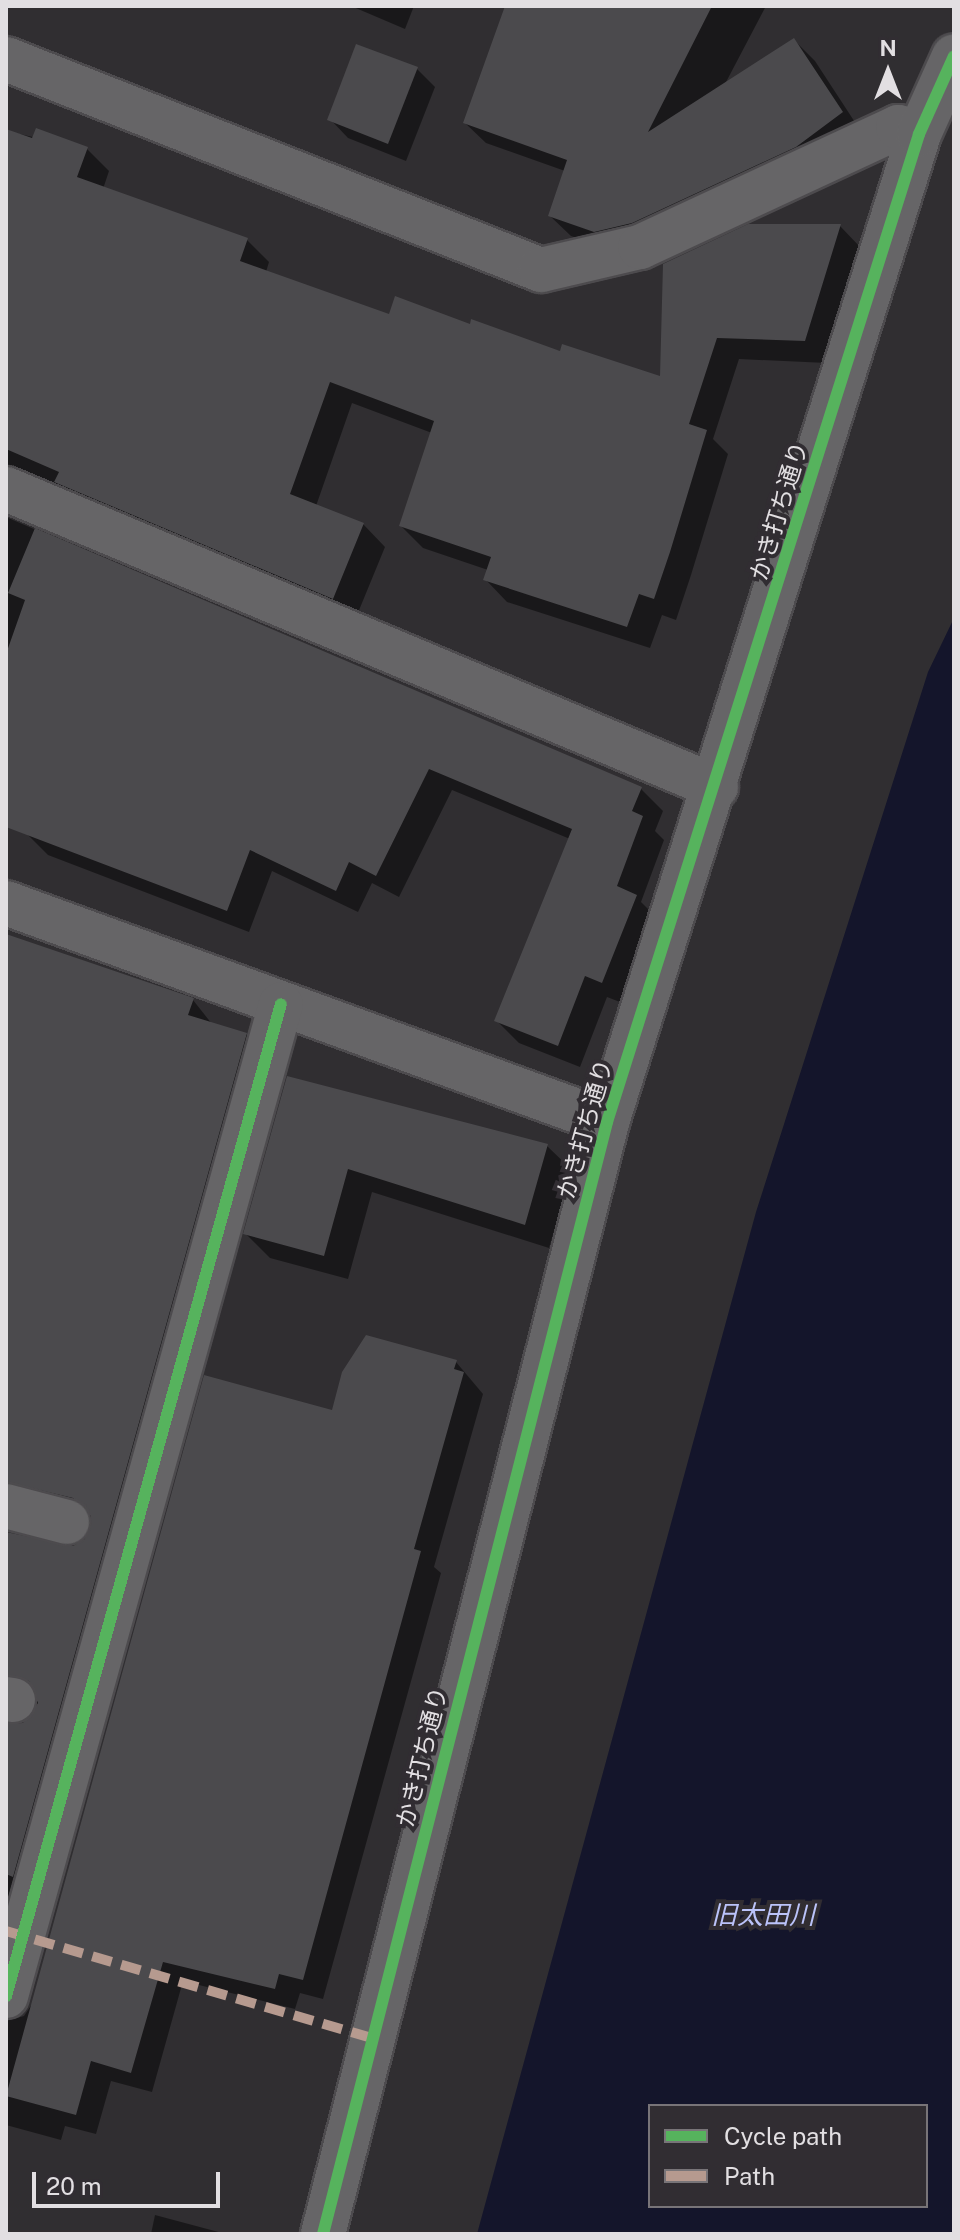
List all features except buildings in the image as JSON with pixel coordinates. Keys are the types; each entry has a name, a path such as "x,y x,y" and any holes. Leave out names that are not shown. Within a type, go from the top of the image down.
{"street":[{"name":"かき打ち通り","path":"323,2234 607,1122 716,787 919,134 954,56"},
{"path":"6,59 541,270 640,247 898,127 919,134"},
{"path":"6,489 716,787"},
{"path":"6,903 607,1122"},
{"path":"6,1996 281,1004"},
{"path":"6,1506 67,1522"}],"water":[{"name":"旧太田川","path":"954,618 954,2234 477,2234 756,1212 928,672"}],"marked path":[{"path":"6,1931 373,2038"}],"cycle path":[{"path":"323,2234 607,1122 919,134 954,56"},
{"path":"6,1996 281,1004"}]}
